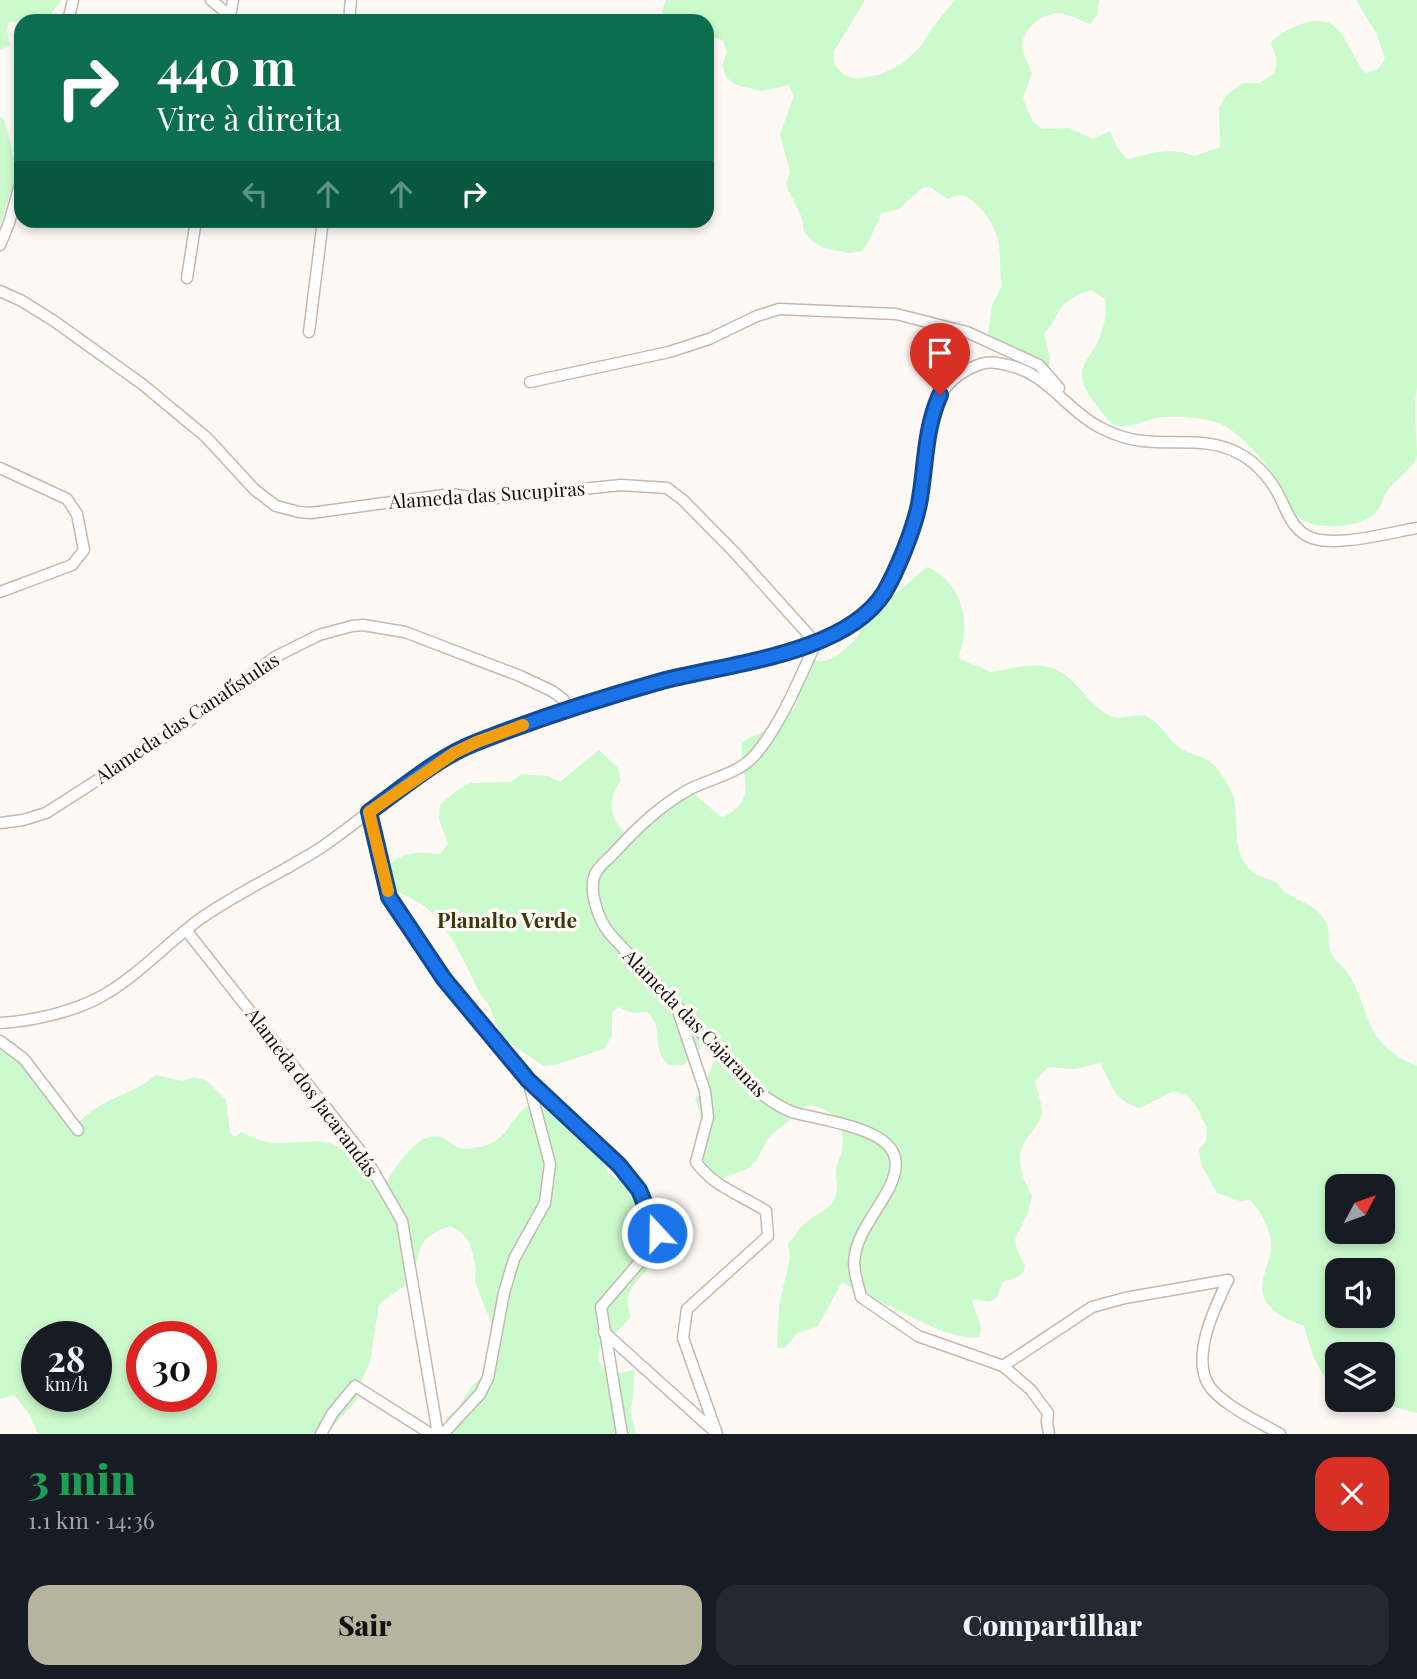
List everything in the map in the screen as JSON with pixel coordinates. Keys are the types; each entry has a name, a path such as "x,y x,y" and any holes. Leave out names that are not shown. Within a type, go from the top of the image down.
{"street":[{"path":"211,0 226,14"},
{"path":"0,245 14,206"},
{"path":"187,278 195,228"},
{"path":"309,332 322,228"},
{"name":"Alameda das Sucupiras","path":"0,291 54,321 142,384 206,437 255,490 276,506 311,513 452,494 485,499 621,485 667,488 683,500 736,554 816,643"},
{"path":"530,382 669,352 709,339 757,316 779,309 896,314 967,332 1039,365 1073,408"},
{"path":"0,1023 70,1010 102,996 126,980 203,917 320,848 454,753 477,742 569,709 662,681 816,643 848,627 873,607 884,592 912,530 919,504 929,426 940,395 956,329"},
{"path":"940,395 958,376 975,366 988,362 1021,368 1042,380 1088,421 1117,436 1143,442 1219,444 1242,455 1264,473 1301,533 1314,539 1354,539 1417,528"},
{"path":"0,468 67,499 77,514 85,550 72,565 0,592"},
{"name":"Alameda das Canafístulas","path":"0,823 46,813 185,724 275,657 319,635 352,626 405,632 456,651 552,691 563,699 569,709"},
{"name":"Alameda das Cajaranas","path":"816,643 778,722 755,754 735,770 691,789 664,805 640,825 596,874 593,884 603,926 751,1086 790,1111 868,1132 890,1146 895,1153 897,1165 893,1180 872,1215 855,1254 854,1270 862,1297 918,1336 1003,1366"},
{"path":"369,812 389,897 444,979 528,1080 619,1165 639,1190 654,1226 655,1244 601,1307 622,1434"},
{"name":"Alameda dos Jacarandás","path":"186,930 365,1157 402,1221 440,1434"},
{"path":"676,1005 705,1091 708,1117 696,1162 706,1176 766,1211 768,1236 687,1309 683,1338 717,1434"},
{"path":"0,1041 24,1059 78,1130"},
{"path":"440,1434 480,1394 488,1378 503,1293 514,1259 545,1203 550,1164 528,1080"},
{"path":"1049,1434 1048,1413 1042,1404 1003,1366 1092,1307 1125,1298 1228,1280 1206,1332 1206,1380 1223,1400 1280,1434"},
{"path":"604,1332 717,1434"},
{"path":"321,1434 331,1414 355,1386 431,1434"}],"green space":[{"path":"0,0 61,0 51,14 14,14 14,21 9,22 7,32 10,46 0,50"},
{"path":"666,0 865,0 833,53 835,65 843,74 855,79 879,75 902,64 920,47 955,0 1099,0 1097,15 1090,24 1057,13 1043,18 1030,28 1022,48 1032,73 1023,99 1033,122 1042,129 1069,128 1093,139 1110,131 1117,147 1127,159 1169,151 1194,156 1220,147 1219,107 1226,96 1242,83 1259,83 1274,74 1276,59 1272,41 1305,23 1323,21 1331,24 1342,35 1365,73 1378,69 1385,59 1377,35 1356,0 1417,0 1415,460 1390,487 1377,511 1370,517 1361,522 1338,526 1315,525 1298,517 1273,473 1261,458 1239,436 1219,423 1202,419 1164,417 1129,426 1111,423 1089,396 1082,377 1084,365 1102,330 1105,299 1092,290 1067,302 1044,333 1050,358 1049,371 1036,375 1010,357 988,333 992,305 1002,286 998,240 986,214 970,199 960,195 948,199 930,187 922,188 900,208 881,214 862,251 848,253 824,248 813,242 804,232 802,218 786,185 790,172 780,134 794,95 788,85 762,91 736,85 726,77 722,65 727,52 723,41 714,37 714,14 663,14"},
{"path":"0,115 9,136 14,160 14,183 0,225"},
{"path":"927,567 949,583 961,605 964,631 958,657 990,672 1026,666 1057,670 1111,716 1145,716 1154,721 1182,750 1206,759 1217,768 1233,795 1238,845 1244,863 1257,875 1275,882 1285,892 1319,913 1328,928 1330,951 1347,972 1377,1037 1399,1057 1417,1066 1417,1413 1395,1407 1395,1342 1325,1342 1324,1376 1315,1360 1304,1326 1274,1311 1264,1296 1262,1283 1271,1243 1259,1210 1250,1200 1240,1201 1217,1193 1201,1164 1199,1150 1206,1141 1207,1128 1196,1106 1187,1096 1174,1091 1139,1108 1130,1104 1114,1091 1100,1063 1075,1069 1048,1067 1035,1081 1041,1114 1024,1143 1020,1156 1023,1177 1032,1196 1027,1215 1015,1239 1025,1266 1024,1271 1020,1276 1003,1282 994,1300 972,1300 980,1323 979,1337 962,1336 936,1328 842,1282 818,1326 797,1333 785,1348 777,1348 779,1306 790,1258 788,1244 803,1225 829,1206 836,1196 836,1169 843,1140 840,1125 835,1118 824,1109 808,1105 769,1137 756,1161 747,1169 723,1178 709,1168 702,1153 701,1123 695,1099 705,1084 717,1052 705,1044 683,1065 669,1065 660,1051 656,1026 647,1012 632,1013 618,1007 612,1013 612,1035 604,1049 544,1066 496,1034 499,1031 490,1009 444,927 428,909 401,893 392,883 390,864 402,856 414,853 440,854 448,844 439,819 440,805 459,789 471,783 511,782 521,774 547,776 560,782 599,750 617,767 621,780 613,797 612,813 619,826 633,839 693,793 722,818 734,810 745,794 742,742 774,726 796,706 798,692 812,660 825,661 837,656 856,639 869,616"},
{"path":"13,1040 75,1128 102,1104 156,1075 182,1081 194,1077 207,1081 226,1100 230,1133 235,1137 241,1132 270,1142 329,1143 362,1154 365,1176 376,1183 388,1180 411,1149 426,1138 443,1138 462,1149 486,1145 499,1138 525,1107 538,1101 587,1139 609,1174 644,1194 657,1213 667,1242 630,1291 628,1309 631,1317 617,1332 605,1336 599,1348 598,1361 607,1372 635,1370 630,1411 636,1434 448,1434 447,1417 458,1408 471,1387 490,1369 493,1328 475,1282 476,1268 470,1243 461,1232 450,1226 425,1241 421,1246 412,1280 379,1304 370,1362 359,1386 356,1401 326,1434 38,1434 28,1412 112,1412 112,1321 21,1321 21,1404 14,1395 0,1399 0,1047"}],"slow traffic":[{"path":"388,891 369,812 454,753 523,725"}],"district":[{"name":"Planalto Verde","path":"507,921"}],"route":[{"path":"657,1233 639,1190 619,1165 528,1080 444,979 389,897 369,812 423,773 477,742 569,709 662,681 816,643 848,627 873,607 884,592 912,530 919,504 932,411 940,395"}]}
